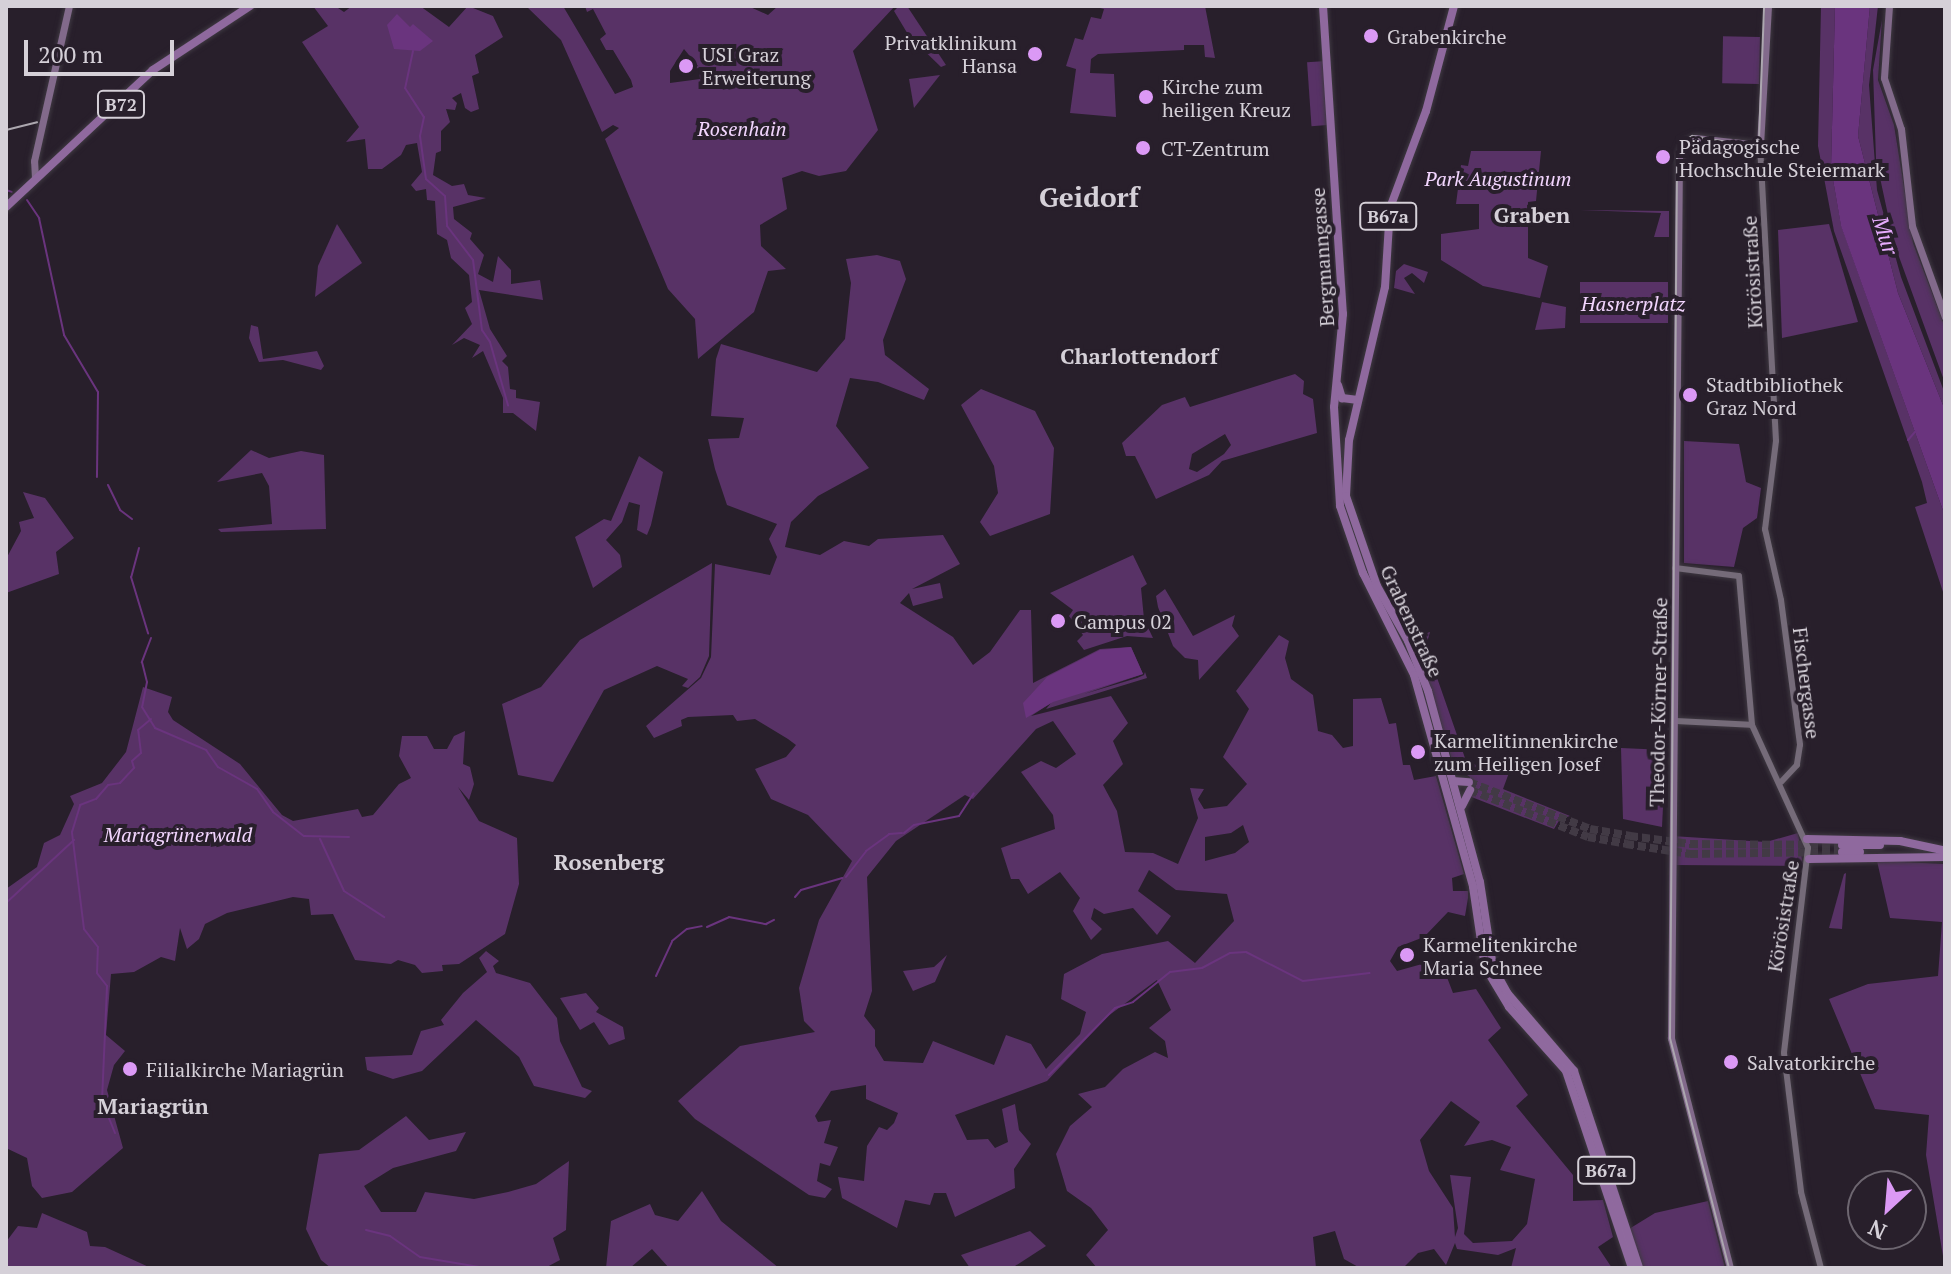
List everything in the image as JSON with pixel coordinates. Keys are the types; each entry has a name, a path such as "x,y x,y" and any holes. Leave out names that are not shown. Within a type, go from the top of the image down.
{"main road":[{"path":"35,178 34,161 69,6"},
{"name":"B72","path":"6,207 35,178 110,116 155,69 250,6"},
{"name":"Bergmanngasse","path":"1323,6 1343,314 1335,435 1340,506"},
{"name":"Grabenstraße","path":"1454,6 1426,111 1393,195 1385,287 1358,400 1347,472 1353,523 1377,586 1415,655 1473,887 1485,967 1509,1007 1566,1071 1632,1268"},
{"name":"Körösistraße","path":"1760,145 1768,6"},
{"path":"1889,6 1884,78 1901,129 1912,226 1945,317"},
{"name":"Theodor-Körner-Straße","path":"1730,1268 1671,1038 1679,156 1684,143 1695,138 1760,145"},
{"path":"1338,385 1342,398 1358,400"},
{"path":"1335,435 1345,441 1347,472"},
{"name":"Grabenstraße","path":"1340,506 1363,573 1408,658 1463,817 1493,967 1508,994 1574,1071 1639,1268"},
{"name":"B67a","path":"1450,786 1469,786 1462,799 1463,817"},
{"path":"1807,839 1900,841 1944,854"},
{"path":"1842,848 1944,854"},
{"path":"1809,859 1944,854"}],"street":[{"name":"Körösistraße","path":"1760,145 1776,441 1765,529 1777,583"},
{"name":"Körösistraße","path":"1675,568 1733,572 1739,579 1752,725 1807,839 1809,859 1793,948 1784,1053 1801,1192 1821,1268"},
{"name":"Fischergasse","path":"1777,583 1800,745 1797,765 1781,782"},
{"path":"1674,721 1752,725"}],"green space":[{"path":"313,6 335,6 344,12 352,6 420,6 449,27 468,6 493,16 503,37 475,55 479,73 472,76 479,109 471,112 465,108 461,93 452,98 457,103 455,110 446,109 450,122 441,131 441,151 436,153 433,175 452,186 464,184 468,195 486,198 453,207 454,219 472,233 470,239 484,255 478,274 493,282 498,256 511,270 511,284 540,280 543,300 479,290 490,329 507,356 502,361 508,367 510,389 516,390 516,398 540,402 536,431 513,413 503,413 503,398 483,351 472,358 480,345 464,338 452,345 472,324 465,308 472,302 469,275 451,258 447,240 437,234 435,201 427,200 426,189 416,191 411,185 422,172 417,143 406,145 401,155 382,169 368,169 365,139 346,142 359,127 302,42 328,26"},
{"name":"Rosenhain","path":"526,6 563,6 615,94 633,87 631,80 613,50 606,50 600,39 606,34 593,9 587,12 585,6 748,6 768,15 778,6 895,6 853,51 878,130 846,171 819,176 802,171 782,178 787,209 760,225 761,246 786,269 768,271 754,312 698,359 695,319 668,289 605,139 619,128 613,125 602,132 561,40","holes":["684,49 698,66 683,70 699,68 700,79 670,83 670,71"]},
{"path":"899,6 907,6 946,65 941,67 909,36 894,11"},
{"path":"1092,6 1205,6 1215,58 1205,57 1204,45 1184,45 1184,50 1098,54 1091,59 1090,73 1114,74 1116,117 1070,113 1076,69 1066,66 1075,38 1083,40 1091,17 1101,19 1104,9"},
{"path":"1821,6 1835,6 1831,168 1841,225 1945,516 1945,598 1915,507 1927,503 1922,482 1834,231 1818,146"},
{"path":"1870,6 1878,6 1869,85 1877,190 1901,277 1945,394 1945,410 1898,293 1858,136"},
{"path":"1882,20 1878,80 1894,125 1913,243 1945,327 1945,383 1894,243 1876,159 1873,70"},
{"path":"1723,36 1760,37 1759,84 1722,83"},
{"path":"1326,61 1330,125 1312,126 1307,62"},
{"path":"940,75 914,108 909,79"},
{"name":"Park Augustinum","path":"1471,151 1541,151 1536,201 1528,202 1528,258 1548,266 1540,298 1483,286 1441,260 1441,234 1479,229 1479,204 1456,204 1461,165 1468,166"},
{"path":"1580,210 1669,211 1669,237 1654,237 1661,213"},
{"path":"337,224 362,263 315,297 318,266"},
{"path":"1829,224 1858,322 1782,338 1778,230"},
{"path":"877,255 900,261 906,279 883,340 885,355 929,389 924,400 878,382 850,378 836,426 869,468 818,496 791,522 785,547 820,555 844,541 869,546 878,539 943,535 960,564 912,589 940,583 943,598 913,606 909,593 900,603 953,637 973,665 990,652 1020,610 1031,610 1033,683 1100,649 1131,647 1143,674 1084,694 1137,678 1144,675 1145,672 1147,678 1046,709 1051,703 1031,716 1111,696 1128,723 1113,741 1123,764 1103,785 1117,811 1125,852 1153,853 1178,864 1198,818 1190,788 1204,789 1198,799 1204,809 1227,806 1247,784 1223,757 1249,709 1236,691 1279,635 1289,641 1285,658 1291,679 1313,695 1318,731 1332,735 1343,748 1353,746 1353,699 1381,698 1389,724 1396,723 1403,765 1410,765 1414,780 1436,776 1464,874 1452,878 1453,891 1468,891 1465,916 1448,912 1424,937 1398,947 1390,961 1397,971 1440,959 1453,993 1476,989 1501,1028 1488,1040 1528,1095 1516,1106 1573,1175 1573,1201 1603,1200 1613,1237 1598,1247 1612,1268 1511,1268 1516,1248 1498,1255 1457,1249 1455,1243 1446,1265 1434,1249 1418,1253 1403,1268 1360,1268 1344,1259 1335,1231 1313,1237 1316,1268 1097,1268 1086,1255 1108,1230 1091,1208 1067,1191 1056,1154 1070,1126 1092,1107 1078,1094 1105,1087 1123,1069 1155,1052 1168,1058 1165,1041 1149,1028 1171,1010 1157,980 1108,1016 1047,1081 955,1115 967,1140 988,1139 995,1148 1008,1142 1002,1109 1015,1104 1019,1130 1031,1144 1014,1169 1015,1188 955,1217 946,1193 934,1193 930,1205 905,1200 897,1228 842,1198 838,1177 864,1181 867,1146 879,1127 887,1130 898,1113 866,1099 866,1085 831,1091 815,1116 818,1122 831,1120 824,1143 838,1147 830,1166 820,1163 817,1181 832,1189 825,1198 809,1195 695,1119 678,1101 740,1046 815,1032 804,1021 799,988 819,920 852,861 808,815 771,799 755,769 786,757 796,745 788,739 755,719 737,721 733,715 688,717 681,720 682,726 654,738 646,726 701,678 711,657 715,564 770,575 777,557 769,539 777,524 727,505 715,469 708,439 739,438 744,418 711,416 716,359 721,344 817,372 845,339 851,283 846,259","holes":["1053,721 1076,754 1056,768 1041,761 1021,772 1053,815 1055,829 1001,848 1011,879 1019,879 1028,894 1060,872 1080,898 1073,911 1091,940 1102,929 1091,919 1094,908 1104,914 1133,908 1157,935 1171,916 1138,891 1149,870 1176,890 1227,894 1234,921 1195,963 1168,941 1102,954 1064,974 1061,999 1086,1012 1080,1034 1046,1069 1031,1044 1006,1035 994,1065 933,1041 923,1063 884,1061 875,1046 875,1030 864,1016 872,991 867,877 896,841 965,795 973,799 1036,729","1243,825 1249,842 1235,853 1205,861 1205,837 1231,833","1451,1101 1480,1122 1464,1146 1492,1140 1511,1147 1500,1170 1535,1179 1527,1224 1512,1241 1473,1243 1464,1234 1471,1177 1450,1175 1458,1228 1455,1237 1453,1208 1429,1171 1420,1140"]},
{"path":"1404,264 1428,272 1424,283 1412,273 1404,278 1415,294 1394,288 1396,271"},
{"name":"Hasnerplatz","path":"1580,282 1668,282 1668,323 1580,323"},
{"path":"1542,302 1566,307 1565,328 1535,330"},
{"path":"251,325 258,327 263,359 317,351 324,366 321,370 283,360 259,362 249,338"},
{"path":"1295,374 1304,381 1303,394 1313,399 1317,433 1222,461 1209,475 1156,499 1135,456 1126,456 1122,443 1162,405 1185,397 1190,407","holes":["1225,434 1231,445 1224,454 1197,472 1189,469 1192,454"]},
{"path":"981,389 1035,411 1054,448 1050,514 990,536 980,522 998,493 994,466 961,405"},
{"path":"1684,441 1739,444 1746,482 1761,488 1757,518 1743,528 1734,567 1684,563"},
{"path":"251,450 269,458 301,451 324,455 326,529 221,532 218,529 272,524 269,486 262,473 217,482"},
{"path":"639,456 663,472 651,525 647,535 637,530 640,505 629,502 622,522 606,540 620,555 622,567 593,588 575,537 604,519 611,521"},
{"path":"23,492 45,498 74,538 56,552 59,574 6,593 6,559 21,531 19,522 34,518"},
{"path":"1133,555 1147,584 1141,588 1144,619 1153,638 1127,636 1084,650 1077,641 1083,635 1069,616 1073,610 1050,593"},
{"path":"712,563 709,656 700,677 688,688 682,686 688,679 657,666 604,690 553,782 518,775 502,704 541,687 580,640"},
{"path":"1165,589 1193,636 1235,615 1232,626 1239,636 1199,680 1198,660 1185,658 1173,646 1158,607 1156,596"},
{"path":"1430,632 1426,646 1465,758 1490,774 1498,764 1510,770 1503,789 1570,816 1560,819 1554,829 1469,796 1470,777 1454,766 1412,638"},
{"name":"Mariagrünerwald","path":"143,687 172,697 168,712 173,720 240,764 282,815 293,821 358,809 362,817 373,815 399,784 411,778 399,756 402,736 427,736 434,749 447,749 454,736 465,731 463,764 470,767 474,784 469,800 458,787 479,821 517,838 519,884 505,934 459,964 442,965 443,971 422,973 415,965 398,960 391,964 355,960 333,914 311,915 309,899 293,897 227,913 205,924 199,939 187,949 180,928 175,961 161,957 134,972 111,974 106,1035 125,1051 114,1065 107,1090 123,1148 72,1192 42,1198 32,1186 27,1158 6,1148 6,889 37,867 44,843 60,835 74,804 70,796 102,783 126,752"},
{"path":"1621,748 1666,750 1662,827 1623,819"},
{"path":"1798,833 1803,866 1672,865 1672,836 1766,842"},
{"path":"1877,861 1945,864 1945,1268 1926,1155 1929,1115 1875,1109 1829,999 1868,984 1938,976 1942,922 1890,918"},
{"path":"1844,874 1842,929 1829,928"},
{"path":"486,951 499,961 493,966 496,973 530,983 557,1018 560,1041 582,1087 592,1091 585,1098 534,1086 519,1057 476,1020 422,1071 393,1079 367,1070 365,1057 412,1055 421,1031 444,1025 441,1020 463,993 487,972 479,958"},
{"path":"947,955 935,982 913,991 903,971 934,967"},
{"path":"586,993 599,1008 596,1012 623,1027 625,1039 609,1045 594,1022 580,1030 560,998"},
{"path":"406,1116 429,1140 466,1132 456,1151 393,1168 364,1186 381,1212 416,1212 425,1192 474,1199 508,1192 536,1184 569,1161 566,1230 553,1238 560,1260 545,1268 331,1268 321,1260 306,1229 319,1154 359,1150"},
{"path":"702,1191 721,1221 779,1268 669,1268 652,1249 630,1268 606,1268 611,1221 650,1204 655,1215 678,1221"},
{"path":"1708,1201 1725,1268 1643,1268 1629,1229 1655,1213"},
{"path":"42,1213 87,1232 90,1246 105,1247 151,1268 6,1268 6,1242 18,1226 37,1228"},
{"path":"1030,1231 1046,1246 1012,1268 970,1268 961,1255"}],"shaded area":[{"name":"Mur","path":"1835,6 1870,6 1858,136 1898,293 1945,410 1945,516 1841,226 1831,168"},
{"path":"397,14 410,27 413,24 433,41 420,51 394,49 387,25"},
{"path":"1131,647 1143,674 1053,702 1026,718 1023,703 1047,677 1100,650"}],"waterway":[{"path":"413,51 405,88 424,117 420,136 426,179 445,196 447,226 473,260 482,330 490,342 508,405"},
{"path":"6,190 12,192"},
{"path":"27,200 39,218 64,335 98,392 97,477"},
{"path":"1908,440 1915,432"},
{"path":"108,485 120,510 132,519"},
{"path":"139,548 131,577 148,633"},
{"path":"151,638 142,662 147,682 142,707 155,728 206,750 218,767 257,789 273,812 304,836 349,837"},
{"path":"115,1133 102,1101 107,986 97,973 98,947 84,929 72,832 80,805 96,799 108,785 120,783 134,768 132,761 141,753 138,730 151,719"},
{"path":"904,833 914,825 959,816 974,793"},
{"path":"846,877 866,851 889,834 902,833"},
{"path":"320,839 344,891 384,917"},
{"path":"6,903 74,840"},
{"path":"795,897 801,890 842,878"},
{"path":"707,927 729,917 766,924 774,920"},
{"path":"656,976 672,941 687,929 702,926"},
{"path":"1049,1075 1115,1008 1133,1002 1170,972 1202,968 1230,953 1246,952 1303,981 1370,973"},
{"path":"366,1230 390,1236 420,1257 485,1268"}],"tunnel":[{"path":"1469,782 1590,829 1630,836 1690,844 1842,845"},
{"path":"1470,790 1588,837 1626,844 1690,854 1842,852"}],"tram line":[{"path":"1729,1268 1670,1038 1677,157 1682,142 1692,136 1745,145 1759,139 1764,6"},
{"path":"6,130 37,122"}],"place":[{"name":"Grabenkirche","path":"1371,36"},
{"name":"Privatklinikum Hansa","path":"1035,54"},
{"name":"USI Graz Erweiterung","path":"686,66"},
{"name":"Kirche zum heiligen Kreuz","path":"1146,97"},
{"name":"CT-Zentrum","path":"1143,148"},
{"name":"Pädagogische Hochschule Steiermark","path":"1663,157"},
{"name":"Stadtbibliothek Graz Nord","path":"1690,395"},
{"name":"Campus 02","path":"1058,621"},
{"name":"Karmelitinnenkirche zum Heiligen Josef","path":"1418,752"},
{"name":"Karmelitenkirche Maria Schnee","path":"1407,955"},
{"name":"Salvatorkirche","path":"1731,1062"},
{"name":"Filialkirche Mariagrün","path":"130,1069"}],"district":[{"name":"Geidorf","path":"1089,197"},
{"name":"Graben","path":"1532,215"},
{"name":"Charlottendorf","path":"1139,356"},
{"name":"Rosenberg","path":"609,862"},
{"name":"Mariagrün","path":"153,1106"}]}
